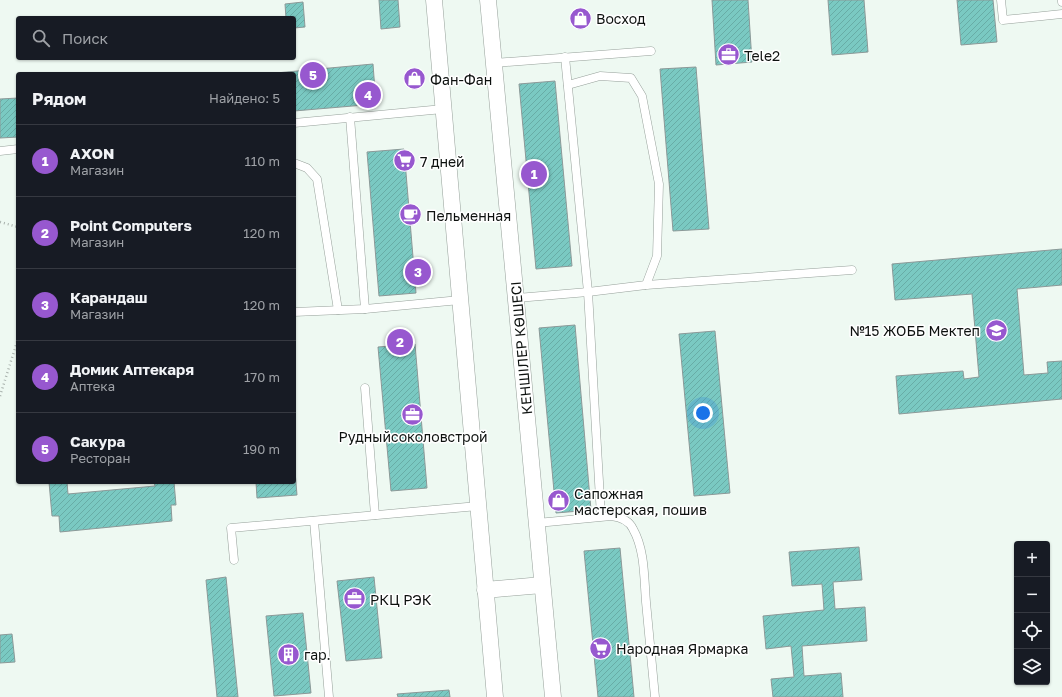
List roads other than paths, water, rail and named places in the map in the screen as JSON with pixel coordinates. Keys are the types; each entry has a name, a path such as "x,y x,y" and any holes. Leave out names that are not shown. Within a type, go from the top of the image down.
{"street":[{"path":"434,0 495,697"},
{"name":"КЕНШІЛЕР КӨШЕСІ","path":"488,0 517,298 536,523 553,697"},
{"path":"485,590 542,585"}],"lane":[{"path":"1001,0 1003,20 1062,14"},
{"path":"494,63 651,51"},
{"path":"565,57 588,292 601,516"},
{"path":"568,85 600,76 631,78 642,96 659,184 656,256 646,285"},
{"path":"296,123 443,109"},
{"path":"350,117 364,309"},
{"path":"0,151 16,149"},
{"path":"296,164 307,168 317,179 338,310"},
{"path":"517,298 646,285 852,270"},
{"path":"296,312 364,309 460,300"},
{"path":"364,388 376,515"},
{"path":"234,560 231,528 478,506"},
{"path":"536,523 601,516 618,517 626,520 633,528 640,545 655,697"},
{"path":"314,521 329,697"}],"place":[{"name":"Восход","path":"581,18"},
{"name":"Tele2","path":"728,55"},
{"name":"Сакура","path":"313,75"},
{"name":"Фан-Фан","path":"414,79"},
{"name":"Домик Аптекаря","path":"368,95"},
{"name":"7 дней","path":"405,161"},
{"name":"AXON","path":"534,174"},
{"name":"Пельменная","path":"411,215"},
{"name":"Карандаш","path":"418,272"},
{"name":"№15 ЖОББ Мектеп","path":"996,330"},
{"name":"Point Computers","path":"400,342"},
{"name":"Рудныйсоколовстрой","path":"413,414"},
{"name":"Сапожная мастерская, пошив","path":"558,501"},
{"name":"РКЦ РЭК","path":"355,599"},
{"name":"Народная Ярмарка","path":"601,648"},
{"name":"гар.","path":"289,654"}]}
